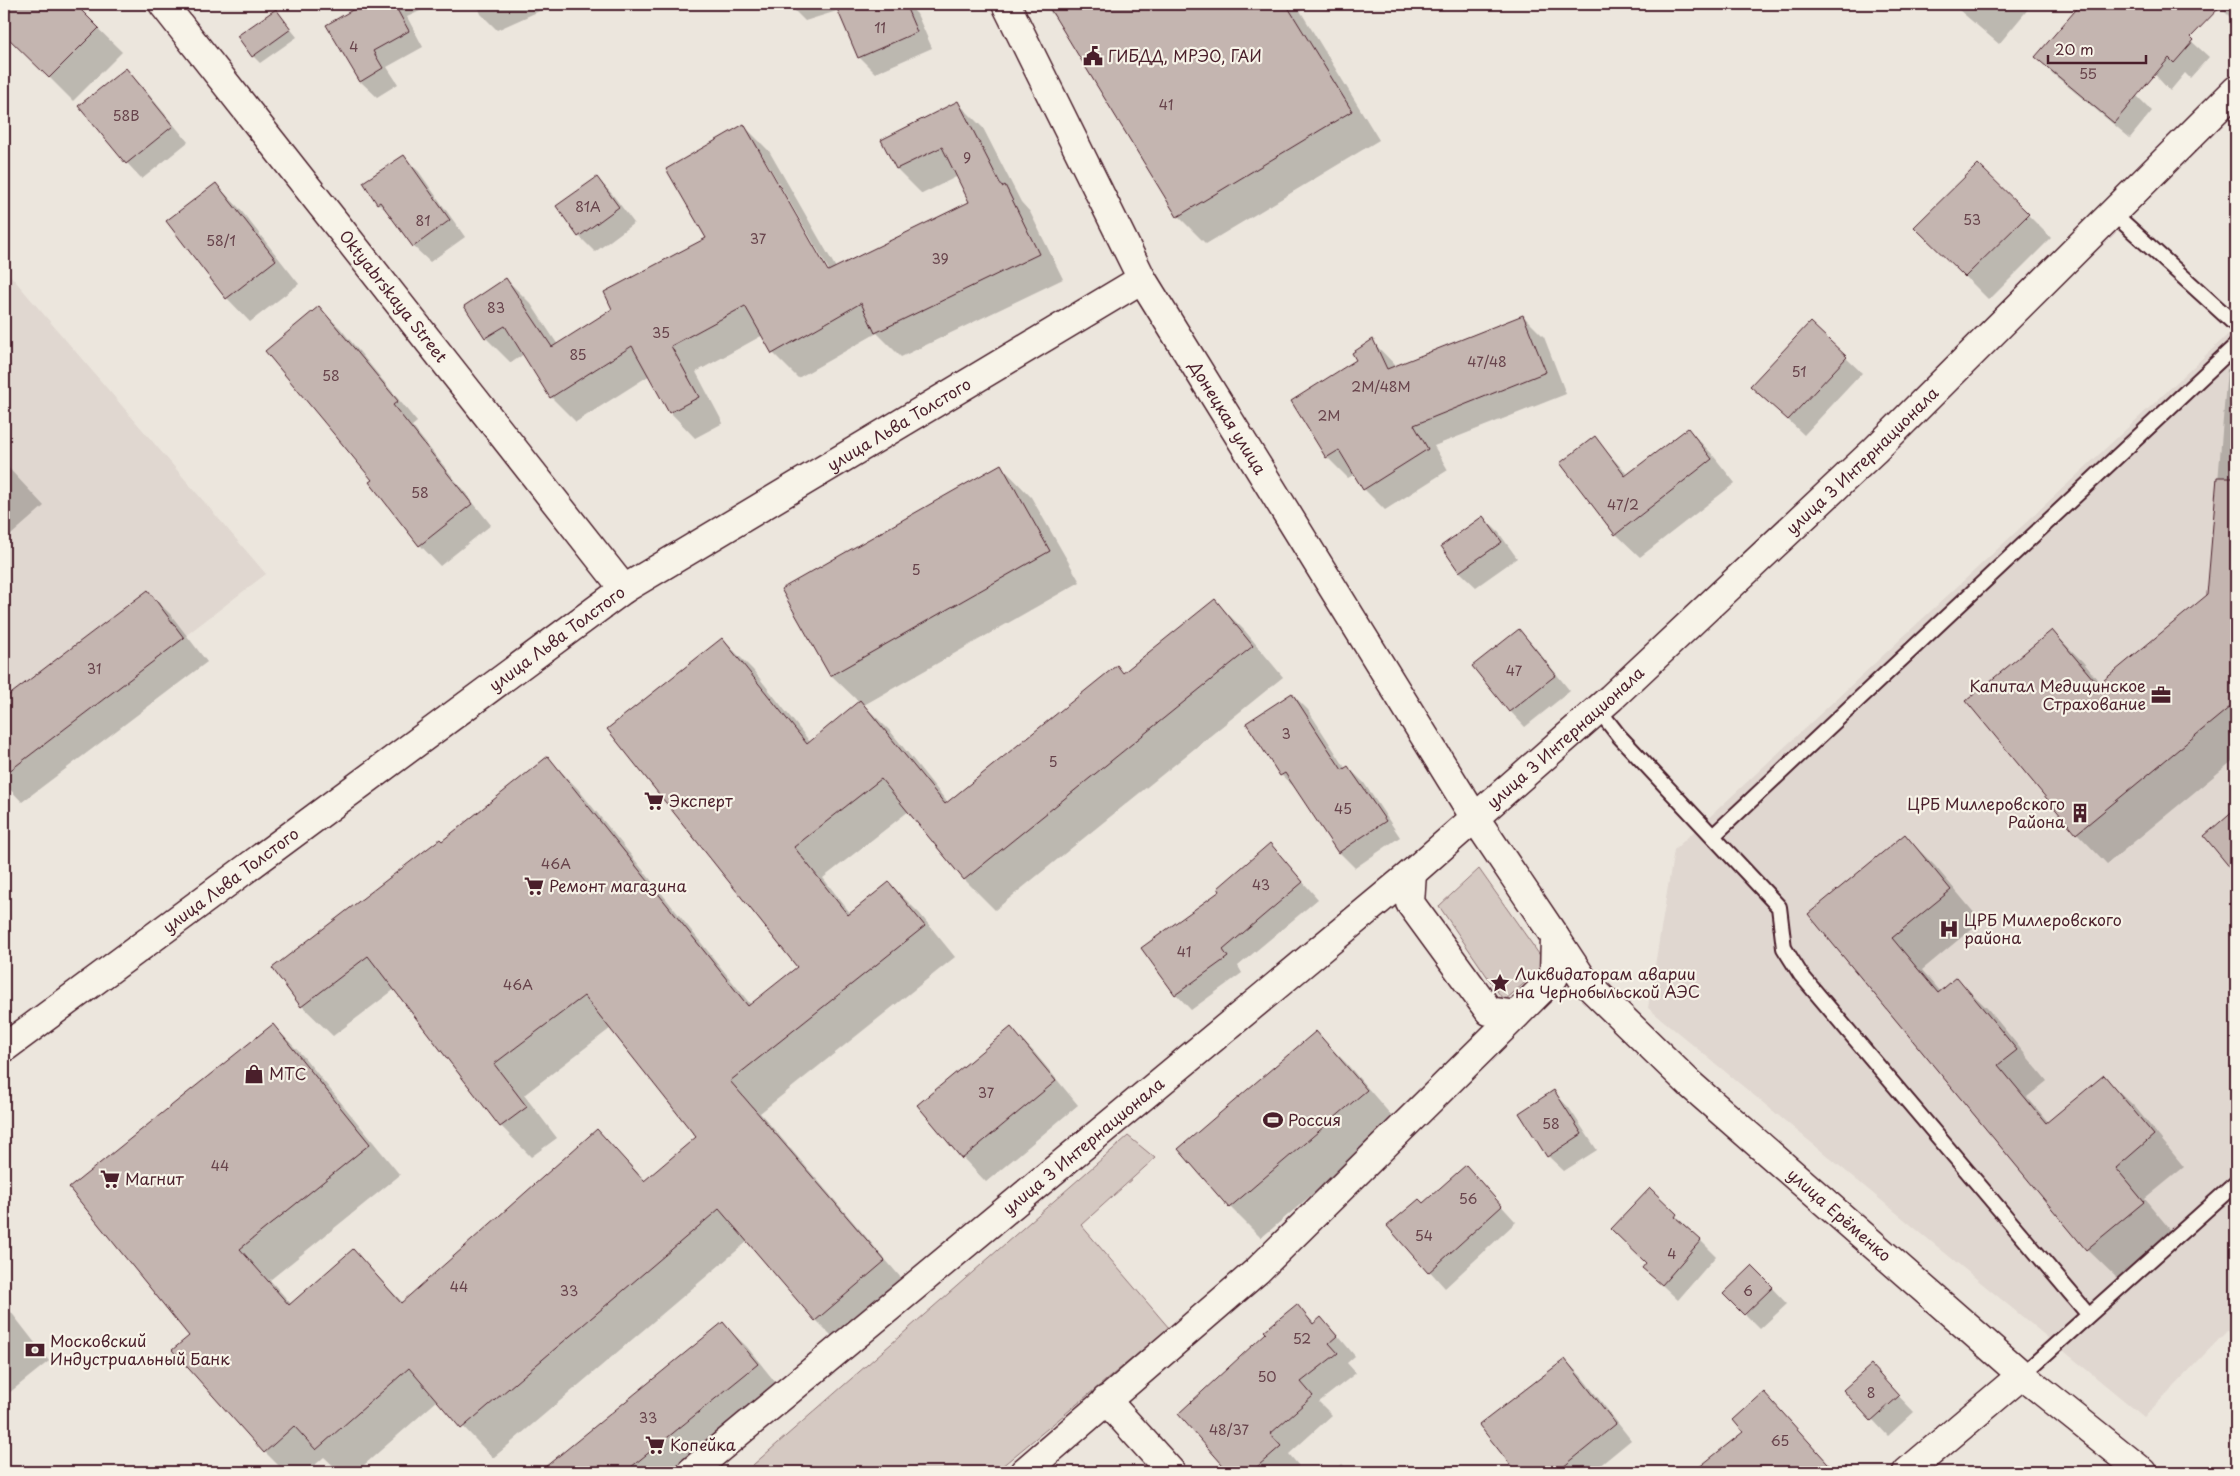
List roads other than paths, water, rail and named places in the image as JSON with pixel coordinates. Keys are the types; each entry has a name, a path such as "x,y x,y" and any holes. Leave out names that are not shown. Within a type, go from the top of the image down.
{"street":[{"name":"Oktyabrskaya Street","path":"163,4 624,589"},
{"name":"Донецкая улица","path":"1006,4 1142,279 1475,818"},
{"name":"улица 3 Интернационала","path":"691,1472 1412,872 1598,709 1875,450 2114,214 2236,90"},
{"name":"улица Льва Толстого","path":"4,1048 624,589 1142,279"},
{"name":"улица 3 Интернационала","path":"1475,818 1555,937"},
{"path":"1412,872 1410,902 1477,995 1489,1011 1516,1015"},
{"path":"1024,1472 1257,1271 1554,977 1555,937"},
{"name":"улица Ерёменко","path":"1555,937 1584,981 1691,1085 2022,1375 2143,1472"},
{"path":"1554,977 1584,981"},
{"path":"1907,1472 2022,1375"},
{"path":"1106,1400 1171,1472"}],"lane":[{"path":"2114,214 2236,326"},
{"path":"1713,836 2236,345"},
{"path":"1598,709 1619,736 1779,907 1784,948 1801,975 2089,1315"},
{"path":"2022,1375 2236,1182"}],"place":[{"name":"ГИБДД, МРЭО, ГАИ","path":"1093,56"},
{"name":"Капитал Медицинское Страхование","path":"2161,695"},
{"name":"Эксперт","path":"654,801"},
{"name":"ЦРБ Миллеровского Района","path":"2080,813"},
{"name":"Ремонт магазина","path":"534,886"},
{"name":"ЦРБ Миллеровского района","path":"1949,929"},
{"name":"Ликвидаторам аварии на Чернобыльской АЭС","path":"1500,983"},
{"name":"МТС","path":"254,1074"},
{"name":"Россия","path":"1273,1120"},
{"name":"Магнит","path":"110,1179"},
{"name":"Московский Индустриальный Банк","path":"35,1350"},
{"name":"Копейка","path":"655,1445"}]}
